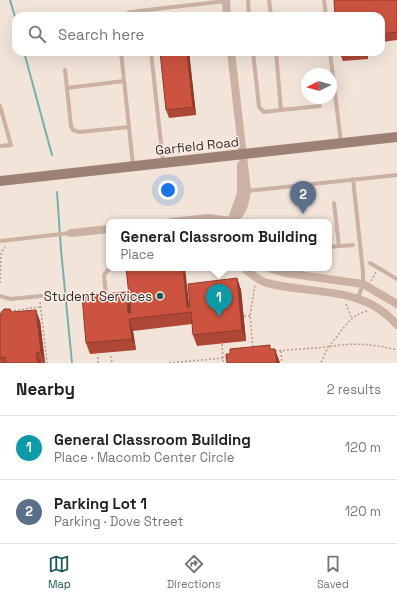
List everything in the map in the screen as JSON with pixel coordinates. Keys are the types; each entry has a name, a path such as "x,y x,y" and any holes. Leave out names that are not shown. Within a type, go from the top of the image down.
{"main road":[{"name":"Garfield Road","path":"0,181 397,137"}],"street":[{"path":"226,0 227,12"},
{"path":"231,56 242,154 241,193 232,219"},
{"path":"235,219 238,217 245,204 247,192 246,167 242,154"},
{"path":"199,219 214,219"},
{"path":"71,233 106,229"},
{"path":"248,271 266,283 342,294 358,298 371,304 390,318 397,326"},
{"path":"278,271 363,284 381,293 397,304"}],"lane":[{"path":"130,12 226,0"},
{"path":"248,0 249,12"},
{"path":"269,0 270,12"},
{"path":"324,0 326,12"},
{"path":"121,56 133,166"},
{"path":"151,56 163,163"},
{"path":"253,56 259,107 264,112 320,106"},
{"path":"276,56 281,110"},
{"path":"330,56 341,143"},
{"path":"65,70 70,126 74,130 78,132 129,127"},
{"path":"67,88 124,81"},
{"path":"0,106 11,145 0,146"},
{"path":"247,192 397,175"},
{"path":"353,180 363,272 363,284 358,298"},
{"path":"334,203 339,246"},
{"path":"0,241 71,233"},
{"path":"332,247 353,245"},
{"path":"370,263 397,279"},
{"path":"96,297 106,296 104,275 107,271"},
{"path":"0,296 10,299 40,298"}],"path":[{"path":"0,283 1,249 7,246"},
{"path":"254,352 250,316 255,283"},
{"path":"40,298 47,363"},
{"path":"345,300 349,315 352,317"},
{"path":"6,311 40,307"},
{"path":"10,310 15,313"},
{"path":"320,363 328,347 339,336 352,317 370,311"},
{"path":"244,316 250,316"},
{"path":"271,352 354,343 375,345 397,350"},
{"path":"222,344 224,363"},
{"path":"281,351 282,363"},
{"path":"111,356 112,363"},
{"path":"98,357 98,363"},
{"path":"169,363 195,362 230,357"}],"building":[{"path":"334,0 397,0 397,32 385,34 385,12 335,12"},
{"path":"160,56 187,56 193,107 166,110"},
{"path":"126,271 183,271 187,307 190,307 188,284 237,278 242,330 193,335 191,312 129,319 132,339 86,343 82,296 126,292 128,313 131,313"},
{"path":"4,309 10,309 11,312 36,310 41,352 36,353 38,363 6,363 5,357 0,358 0,314"},
{"path":"270,345 270,349 275,349 277,363 227,363 226,354 230,354 230,349"}],"waterway":[{"path":"10,0 14,12"},
{"path":"25,56 52,155"},
{"path":"57,192 72,363"}],"place":[{"name":"Parking Lot 1","path":"303,214"},
{"name":"Student Services","path":"160,296"},
{"name":"General Classroom Building","path":"219,317"}]}
